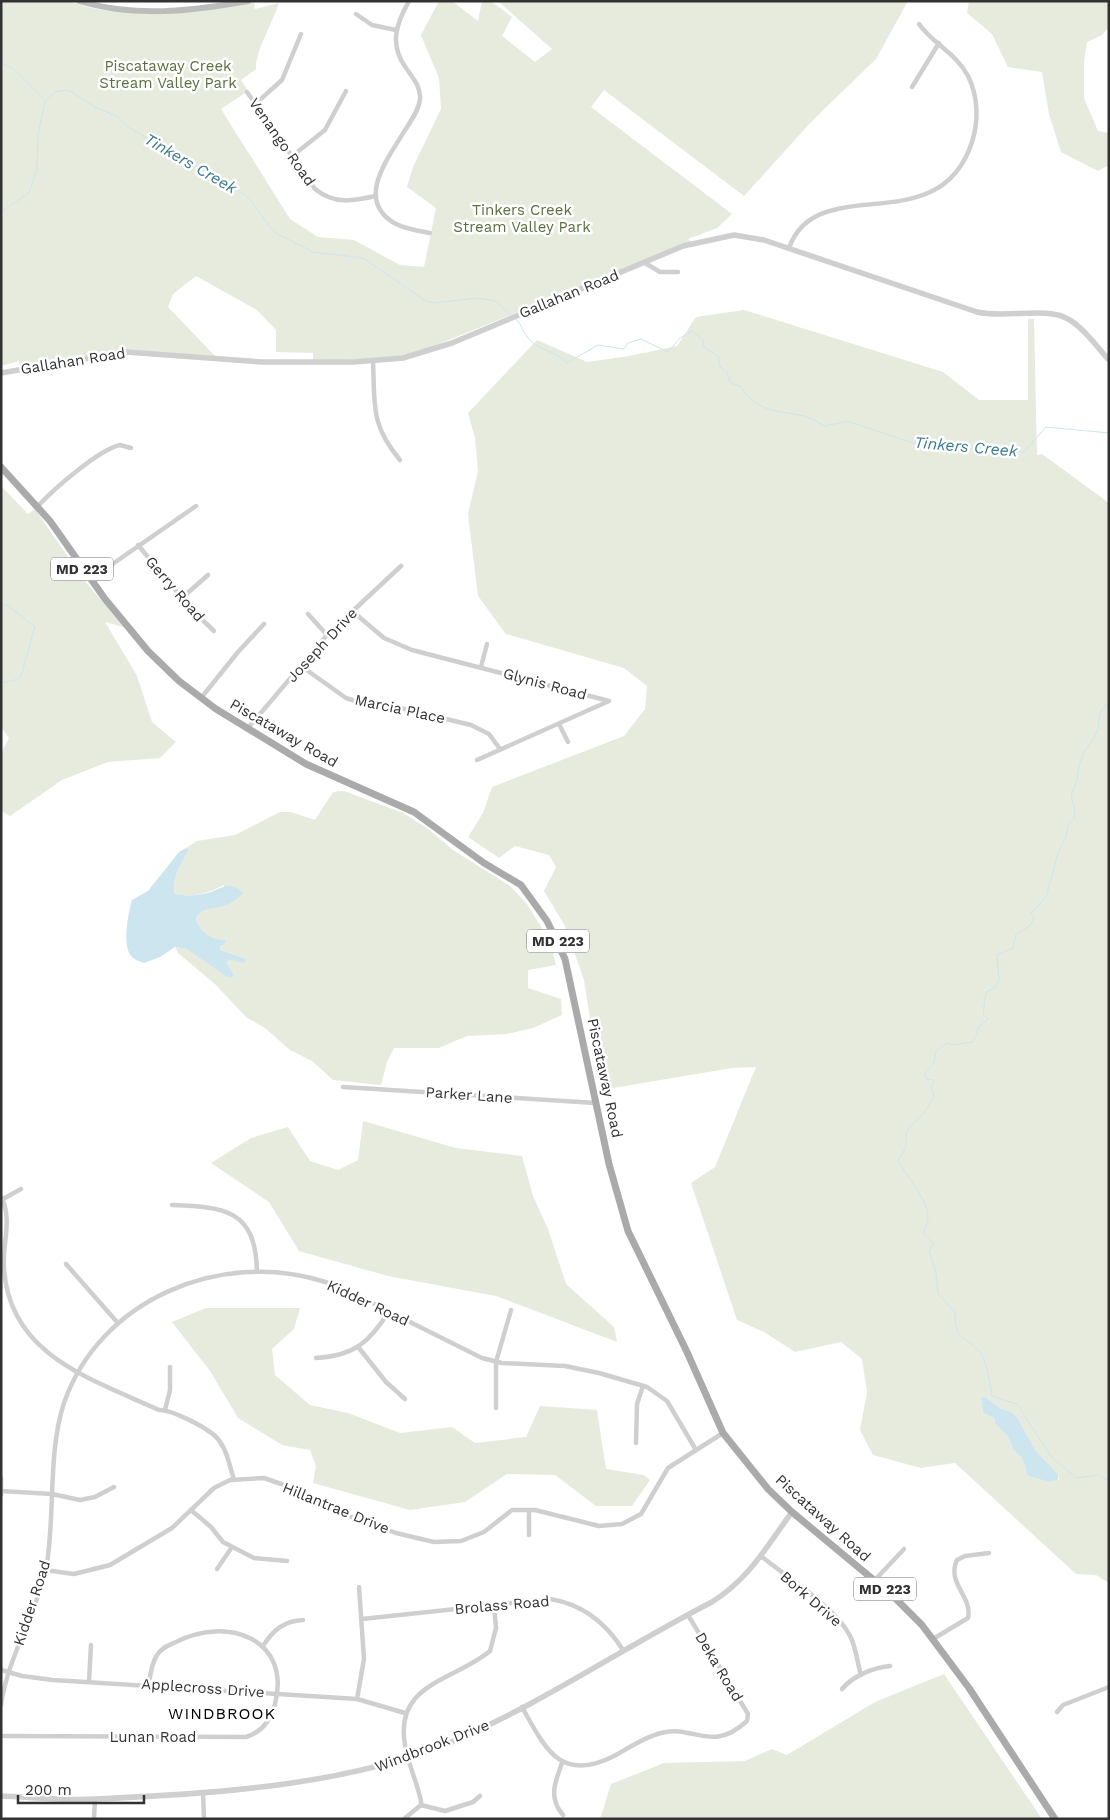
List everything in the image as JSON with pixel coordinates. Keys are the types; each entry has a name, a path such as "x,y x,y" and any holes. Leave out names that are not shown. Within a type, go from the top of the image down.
{"main road":[{"path":"79,1 119,9 172,12 248,1"},
{"name":"Piscataway Road","path":"1,467 50,520 90,580 148,651 179,681 201,698 321,772 414,812 468,851 526,889 556,935 565,959 609,1164 628,1231 687,1352 723,1433 752,1470 792,1512 909,1611 934,1639 1056,1819"}],"street":[{"path":"409,1 396,30 397,50 416,83 420,99 411,120 380,172 376,182 376,196 383,212 393,222 430,234"},
{"path":"356,14 372,25 396,30"},
{"path":"789,248 800,227 828,210 915,199 941,185 955,172 964,160 974,135 976,103 972,86 965,71 952,53 925,32 919,24"},
{"path":"255,104 282,80 301,34"},
{"path":"912,86 939,43"},
{"name":"Venango Road","path":"247,92 312,186 326,197 342,202 376,196"},
{"path":"291,157 325,130 346,92"},
{"name":"Gallahan Road","path":"1,373 126,352 262,362 373,361 424,353 683,246 724,236 750,236 986,314 1008,316 1049,313 1060,315 1075,324 1109,360"},
{"path":"645,263 660,272 678,272"},
{"path":"373,361 379,429 387,444 400,460"},
{"path":"38,506 55,487 107,450 120,445 131,448"},
{"path":"90,580 196,506"},
{"name":"Gerry Road","path":"138,546 214,631"},
{"name":"Joseph Drive","path":"248,728 327,635 401,566"},
{"path":"183,597 208,575"},
{"name":"Glynis Road","path":"352,611 370,628 397,644 608,701 477,760"},
{"path":"308,614 327,635"},
{"path":"201,698 238,652 264,624"},
{"path":"481,667 487,644"},
{"name":"Marcia Place","path":"301,666 346,698 358,702 400,708 471,725 489,734 500,749"},
{"path":"559,724 568,742"},
{"name":"Parker Lane","path":"343,1087 596,1103"},
{"path":"21,1189 2,1198 6,1216 3,1237 3,1262 5,1285 15,1313 27,1332 42,1349 77,1372 159,1410 165,1410 190,1420 218,1439 234,1480"},
{"path":"172,1205 216,1207 238,1218 247,1228 254,1243 257,1272"},
{"path":"66,1264 117,1322"},
{"name":"Kidder Road","path":"1,1705 9,1672 45,1570 61,1416 77,1372 97,1344 117,1322 152,1300 178,1287 216,1276 257,1272 284,1273 324,1282 389,1311 482,1358 496,1362 565,1366 643,1386 656,1392 667,1401 696,1450"},
{"path":"496,1408 496,1362 511,1310"},
{"path":"316,1358 335,1356 359,1348 377,1330 389,1311"},
{"path":"359,1348 386,1382 405,1399"},
{"path":"165,1410 170,1390 170,1367"},
{"path":"636,1443 637,1404 643,1386"},
{"name":"Hillantrae Drive","path":"45,1570 74,1574 110,1565 172,1528 214,1488 234,1480 264,1478 290,1487 338,1512 396,1532 434,1542 461,1541 484,1532 512,1510 529,1510 599,1526 622,1524 642,1514 668,1468 723,1433"},
{"path":"1,1478 1,1495"},
{"path":"2,1491 52,1494 80,1500 96,1497 114,1487"},
{"path":"191,1510 211,1527 222,1542 254,1558 287,1561"},
{"path":"529,1510 529,1535"},
{"name":"Windbrook Drive","path":"1,1796 95,1799 203,1792 373,1769 408,1758 470,1734 727,1593 743,1579 762,1557 792,1512"},
{"path":"217,1569 232,1547"},
{"path":"874,1581 904,1550"},
{"path":"934,1639 968,1618 969,1611 953,1574 957,1560 965,1556 989,1553"},
{"name":"Bork Drive","path":"762,1557 807,1592 846,1629 850,1636 861,1675"},
{"path":"357,1699 364,1666 359,1587"},
{"name":"Brolass Road","path":"362,1619 550,1599 584,1610 613,1635 623,1650"},
{"path":"421,1805 403,1735 404,1713 411,1703 431,1684 490,1651 496,1628 494,1605"},
{"name":"Deka Road","path":"562,1763 586,1766 602,1762 661,1732 681,1732 712,1738 746,1722 747,1712 688,1615"},
{"path":"263,1646 278,1628 289,1622 303,1620"},
{"path":"149,1684 157,1654 187,1636 207,1632 231,1632 242,1635 263,1646 268,1652 274,1665 277,1693"},
{"path":"89,1681 91,1646"},
{"path":"842,1689 850,1679 880,1667 890,1666"},
{"name":"Applecross Drive","path":"1,1670 52,1680 149,1684 357,1699 404,1713"},
{"path":"1057,1712 1063,1705 1109,1688"},
{"name":"Lunan Road","path":"1,1736 242,1737 251,1735 264,1727 273,1710 277,1693"},
{"path":"522,1707 542,1743 562,1763 553,1798 563,1815"},
{"path":"203,1792 204,1819"},
{"path":"421,1805 445,1811 473,1802 480,1796"},
{"path":"94,1819 95,1799"},
{"path":"404,1819 421,1805"}],"green space":[{"path":"1,1 67,1 96,9 140,13 229,7 254,2 255,9 279,3 258,54 256,69 241,80 248,91 221,109 290,219 318,237 354,240 400,265 424,267 436,208 407,187 413,167 441,109 439,78 421,35 439,1 452,1 478,21 482,1 491,1 512,17 502,36 535,62 552,49 498,1 908,1 876,59 812,121 744,196 604,90 591,107 732,214 717,228 688,239 692,242 409,356 386,359 313,360 313,353 276,352 276,330 257,310 196,276 173,294 168,307 216,357 121,350 20,367 19,361 1,366"},
{"path":"969,1 1109,1 1109,27 1102,35 1087,42 1084,61 1084,98 1098,131 1109,133 1109,165 1098,171 1061,152 1049,114 1042,72 1008,67 992,34 967,13"},
{"path":"744,310 943,372 979,400 1028,400 1028,319 1034,319 1037,455 1042,454 1109,503 1109,1583 1096,1575 1076,1574 955,1463 921,1468 873,1455 860,1430 867,1392 862,1359 841,1342 795,1352 764,1332 737,1320 691,1183 715,1167 756,1067 732,1068 601,1090 584,980 565,926 544,891 556,867 549,855 515,846 499,858 468,837 483,813 492,787 624,736 645,709 647,686 624,668 506,634 478,596 468,514 478,471 475,438 468,413 537,340 587,362 629,356 677,346 696,317","holes":["984,1396 1000,1408 1012,1412 1017,1417 1036,1451 1058,1474 1059,1480 1049,1482 1028,1476 1022,1458 1014,1451 1008,1437 995,1424 994,1418 983,1413 981,1398"]},
{"path":"1,486 28,514 35,509 81,576 123,627 105,622 137,676 152,722 176,742 160,758 108,762 62,780 10,816 1,811 1,753 9,738 1,727"},
{"path":"344,791 403,813 427,828 453,850 510,886 527,904 550,941 556,965 528,970 528,988 561,999 562,1015 533,1028 507,1034 467,1036 439,1048 394,1048 387,1062 381,1085 333,1080 312,1061 290,1050 265,1028 246,1017 216,985 178,953 175,947 187,949 234,975 226,962 230,960 243,962 247,959 218,947 225,940 211,937 203,931 196,918 206,909 219,907 224,885 200,894 175,894 176,877 189,849 186,848 197,841 235,835 280,812 291,812 315,820 333,792"},
{"path":"363,1121 456,1148 522,1156 533,1196 548,1229 566,1284 614,1327 617,1342 496,1296 388,1276 299,1251 269,1202 211,1163 251,1138 288,1127 310,1161 338,1170 358,1160"},
{"path":"206,1308 300,1308 294,1329 272,1349 275,1375 310,1405 348,1413 400,1433 452,1427 475,1443 526,1437 540,1406 597,1410 606,1469 644,1475 650,1480 632,1506 596,1506 555,1475 507,1474 465,1502 410,1510 313,1483 316,1466 310,1450 282,1445 238,1418 210,1371 172,1322"},
{"path":"944,1674 1042,1819 600,1819 611,1784 664,1763 745,1761 772,1749 787,1755 875,1702"}],"water":[{"path":"186,848 189,849 176,877 175,894 199,895 226,886 233,887 244,893 227,905 204,911 196,918 203,931 211,937 226,940 219,947 221,950 247,959 244,963 230,960 226,962 234,975 232,977 227,977 187,949 175,947 160,957 144,963 133,958 129,953 126,931 132,900 148,891 179,852"},
{"path":"984,1396 1000,1408 1012,1412 1017,1417 1036,1451 1058,1474 1058,1480 1049,1482 1028,1476 1022,1458 1014,1451 1008,1437 995,1424 994,1418 983,1413 981,1398"}],"waterway":[{"path":"1,63 15,70 45,100"},
{"name":"Tinkers Creek","path":"45,101 55,92 68,90 95,107 118,117 128,127 244,194 274,232 313,252 363,258 426,301 433,303 478,298 495,301 511,315"},
{"path":"1,212 29,193 37,170 38,135 45,101"},
{"name":"Tinkers Creek","path":"516,319 533,343 567,363 598,345 624,349 628,343 641,339 668,352 680,338 692,331 703,340 704,347 718,356 720,367 727,372 731,382 740,386 747,395 761,406 804,416 825,426 848,421 912,443 954,444 1024,452 1046,427 1109,433"},
{"path":"1,605 7,605 35,627 21,676 15,680 1,683"},
{"path":"1109,704 1101,710 1098,730 1085,750 1080,762 1076,784 1071,794 1075,811 1074,819 1068,825 1066,837 1058,853 1046,897 1031,913 1034,916 1031,925 1016,934 1013,948 997,955 999,980 995,988 986,992 983,1014 988,1019 978,1028 977,1035 972,1042 953,1045 947,1043 936,1051 934,1064 924,1074 928,1080 932,1079 934,1082 931,1087 934,1097 924,1113 906,1133 906,1147 898,1161 925,1204 928,1221 923,1233 933,1243 929,1251 936,1273 938,1293 955,1312 955,1322 959,1334 972,1344 984,1358 992,1396 1017,1404 1052,1458 1077,1478 1098,1475 1109,1481"}],"district":[{"name":"WINDBROOK","path":"222,1713"}],"park label":[{"name":"Piscataway Creek Stream Valley Park","path":"168,74"},
{"name":"Tinkers Creek Stream Valley Park","path":"522,218"}]}
